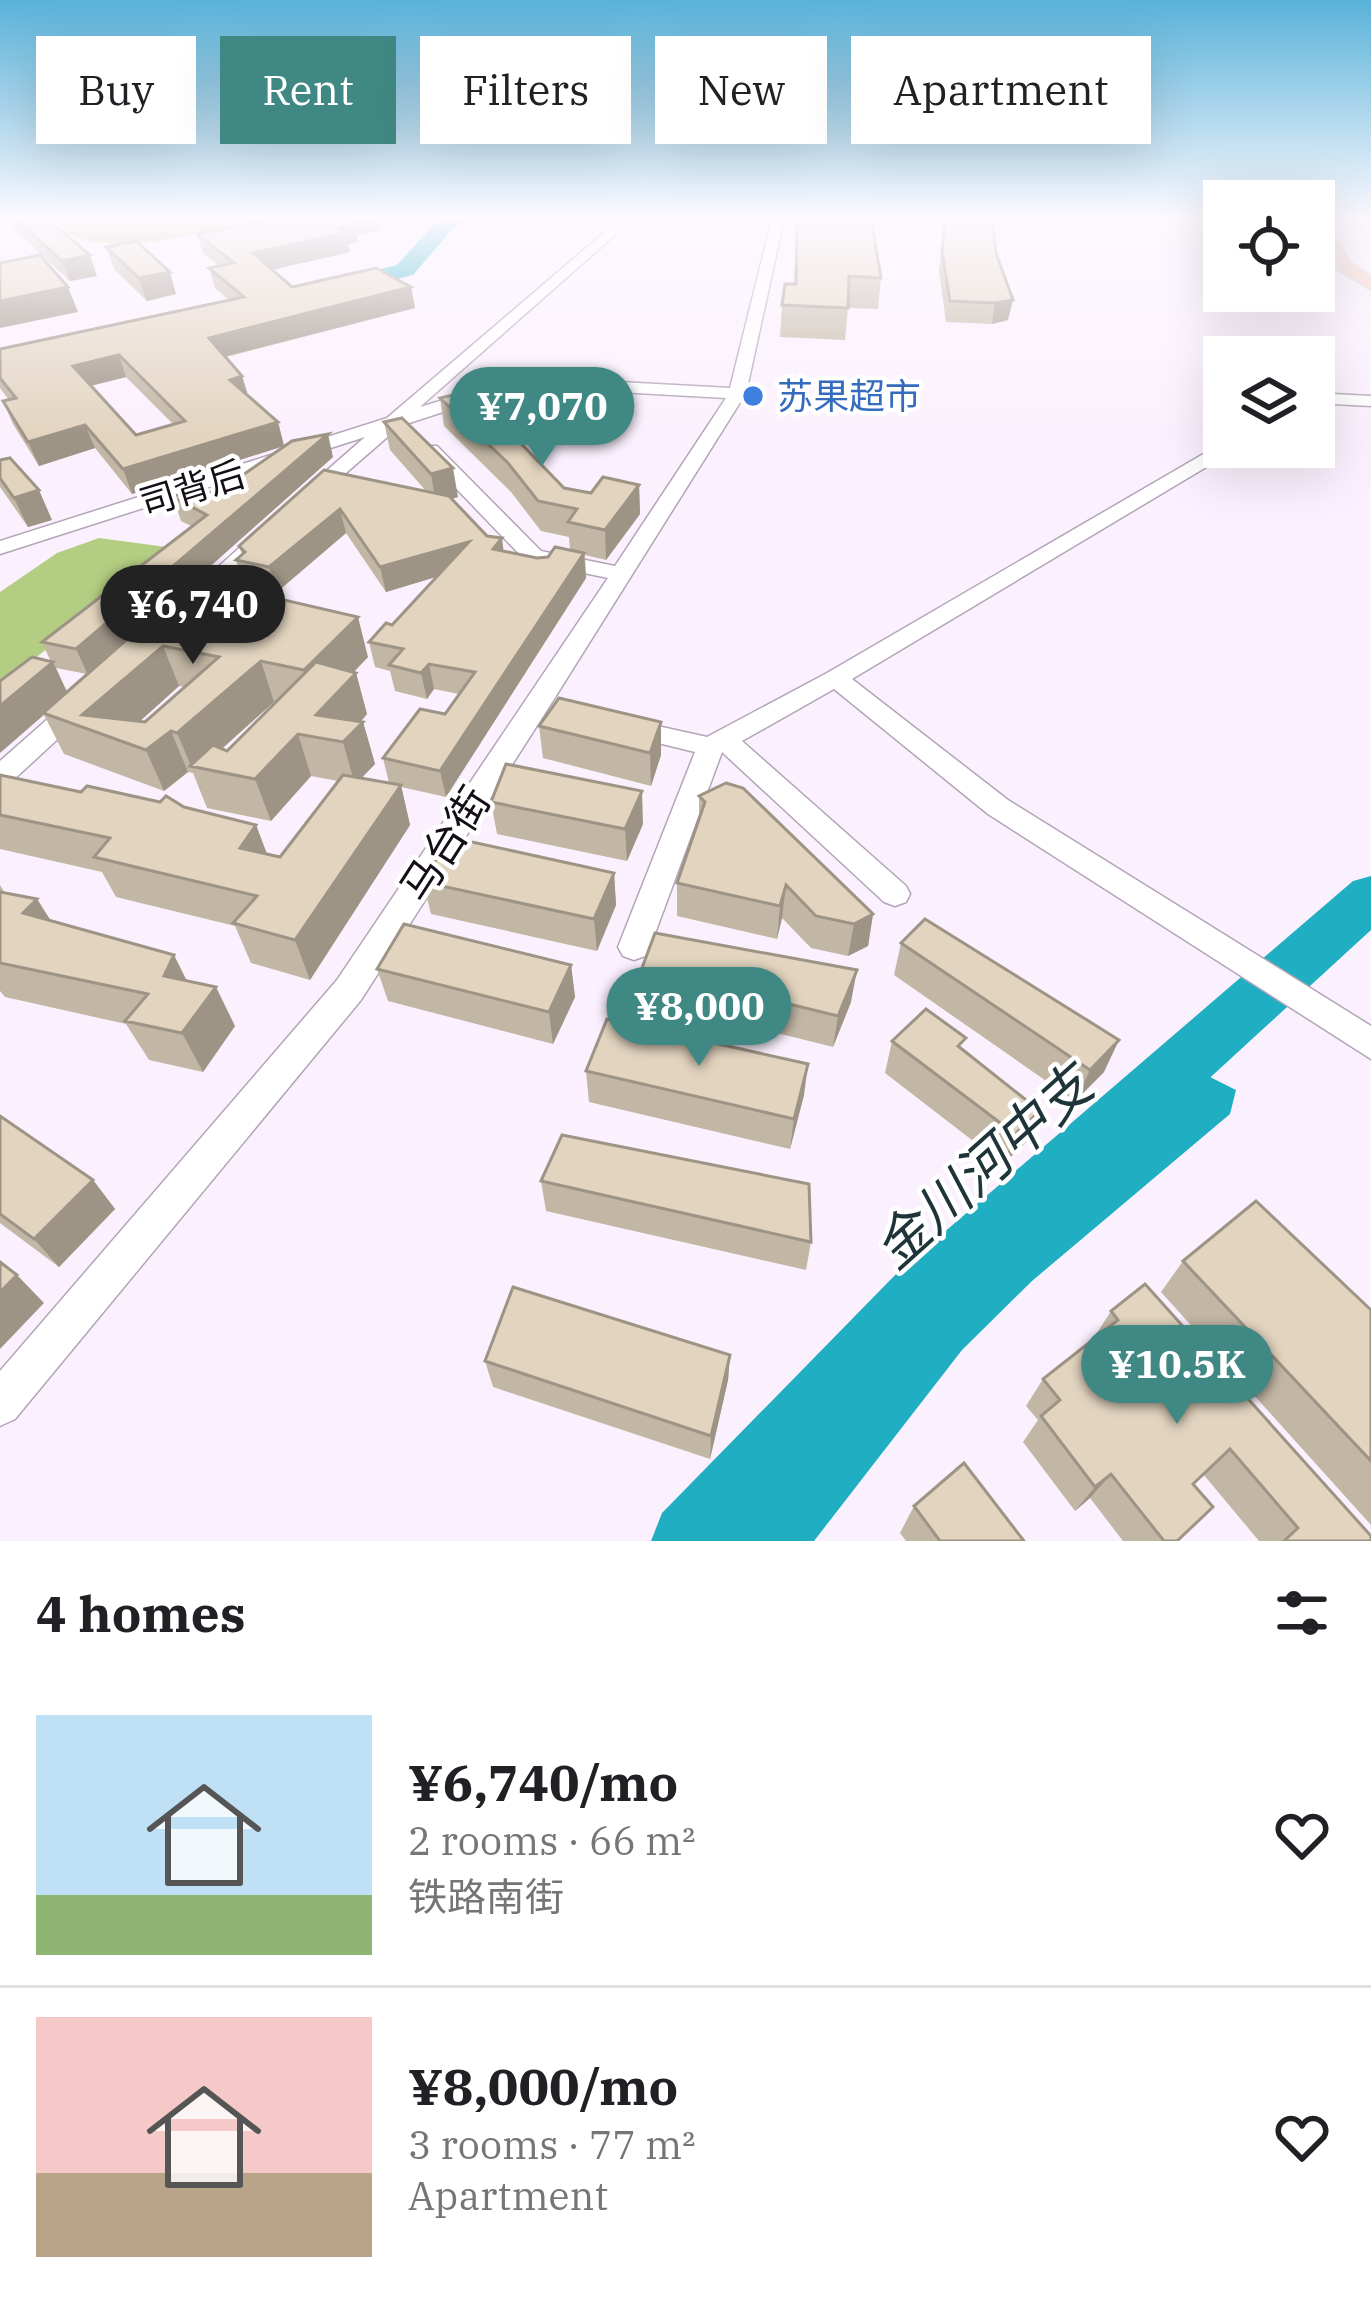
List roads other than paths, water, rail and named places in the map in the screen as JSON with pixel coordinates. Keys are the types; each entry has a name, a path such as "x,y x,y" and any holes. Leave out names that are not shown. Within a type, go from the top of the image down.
{"street":[{"path":"0,776 545,291"},
{"name":"马台街","path":"0,1404 349,990 547,709 620,574 737,393 761,291"},
{"name":"司背后","path":"0,548 483,393 546,383 737,393"},
{"path":"1335,399 1371,400"},
{"path":"392,425 534,556 620,574"},
{"path":"634,947 717,742 836,679 1203,461"},
{"path":"836,679 998,807 1371,1044"},
{"path":"602,722 717,742 895,895"}],"water":[{"path":"1208,1076 1236,1090 1230,1114 1032,1281 962,1350 814,1541 738,1541 898,1351 1119,1142"}],"waterway":[{"name":"金川河中支","path":"690,1541 923,1295 1371,895"}],"place":[{"name":"苏果超市","path":"753,396"}]}
